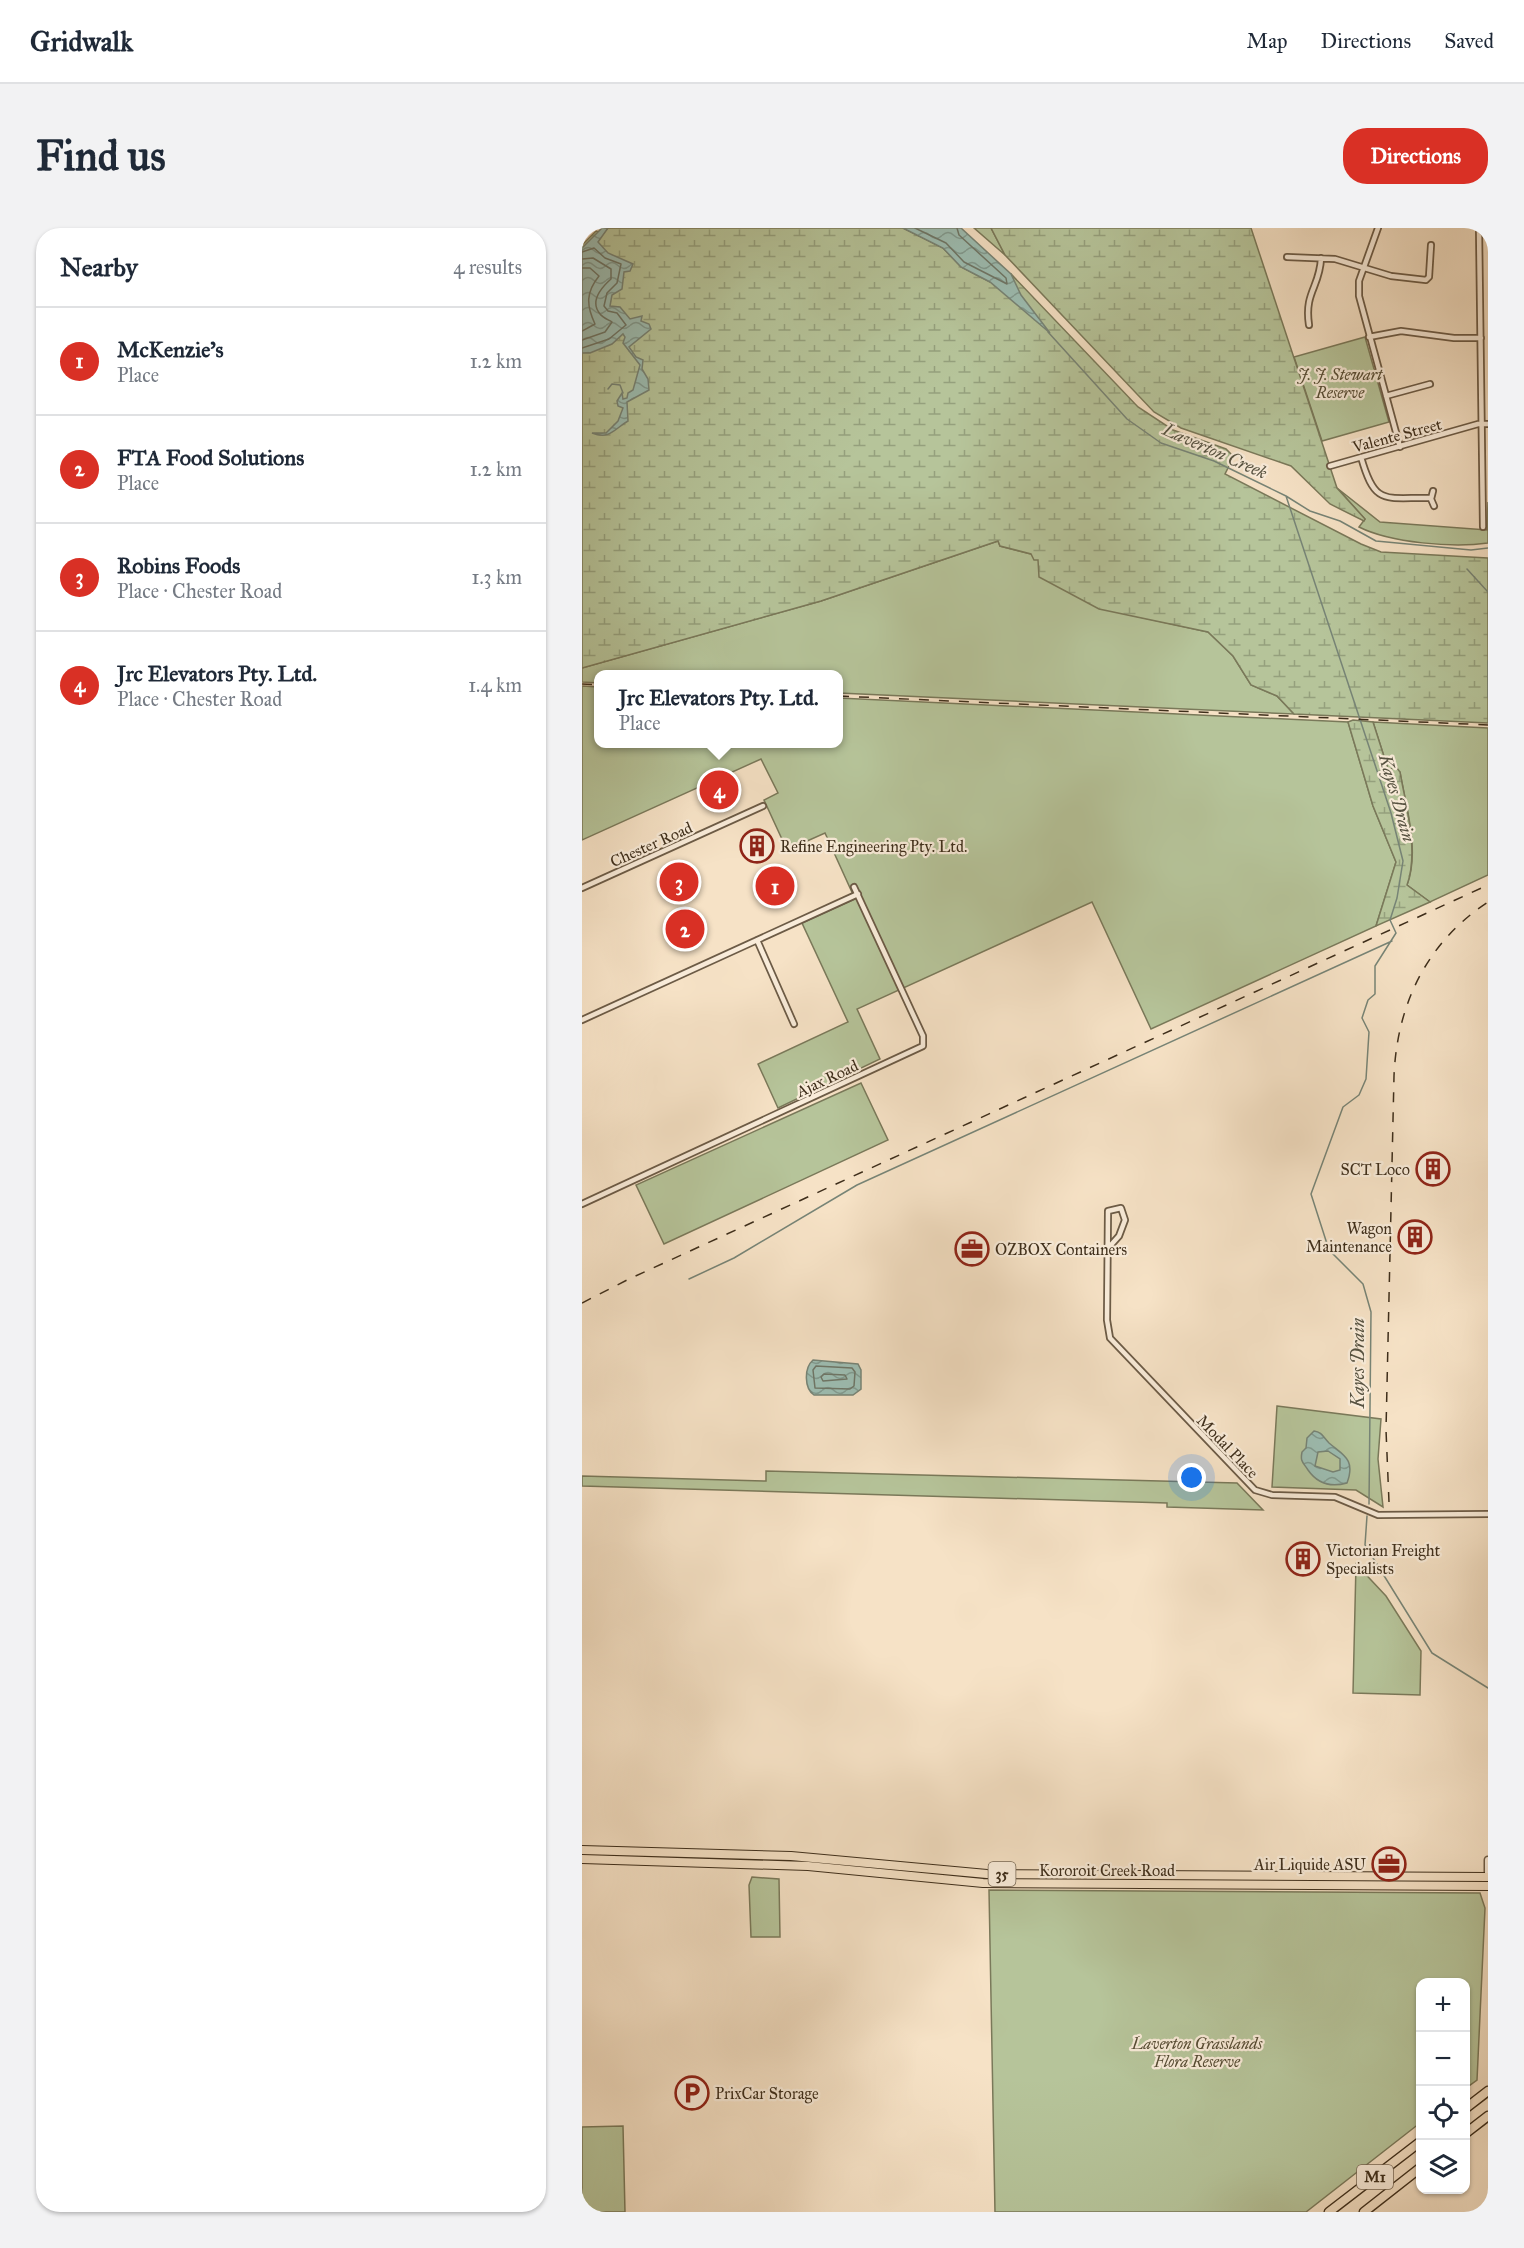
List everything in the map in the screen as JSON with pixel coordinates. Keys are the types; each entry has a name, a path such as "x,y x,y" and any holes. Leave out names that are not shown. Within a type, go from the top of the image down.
{"highway":[{"path":"1475,2100 1488,2085"},
{"path":"1470,2104 1488,2091"},
{"path":"1470,2130 1488,2116"},
{"name":"M1","path":"1329,2212 1416,2145"},
{"name":"M1","path":"1364,2212 1416,2171"}],"main road":[{"name":"Kororoit Creek Road","path":"582,1850 746,1860"},
{"path":"631,1861 632,1852"},
{"name":"Kororoit Creek Road","path":"582,1859 631,1861 818,1858 998,1879 1258,1885 1488,1886"},
{"name":"Kororoit Creek Road","path":"998,1879 1259,1876 1488,1877"},
{"path":"1258,1885 1259,1876"},
{"path":"1352,1876 1352,1885"}],"street":[{"path":"1378,228 1363,267 1359,296 1400,447"},
{"path":"1479,228 1485,425 1483,527"},
{"path":"1287,257 1340,260 1391,276 1426,280 1429,277 1431,245"},
{"path":"1309,325 1307,302 1319,275 1321,258"},
{"path":"1369,337 1401,331 1454,338 1481,338"},
{"path":"1386,396 1430,384"},
{"name":"Valente Street","path":"1330,466 1485,425"},
{"path":"1361,458 1368,482 1377,493 1390,498 1431,498"},
{"path":"1433,491 1431,498 1434,506"},
{"name":"Chester Road","path":"582,888 763,806"},
{"name":"Ajax Road","path":"582,1204 923,1046 925,1039 854,887"},
{"path":"582,1020 858,894"},
{"path":"757,940 794,1024"},
{"name":"Modal Place","path":"1110,1246 1119,1236 1125,1220 1121,1208 1108,1211 1110,1246 1107,1320 1110,1338 1250,1486 1266,1495 1335,1497 1382,1515 1488,1514"},
{"path":"1100,1210 1108,1211"},
{"path":"1488,1860 1488,1877"}],"green space":[{"path":"608,228 903,228 943,248 961,267 990,282 1011,274 1138,407 1173,430 1226,449 1231,454 1230,464 1225,474 1381,552 1488,558 1488,723 1294,714 1277,696 1251,685 1233,656 1208,632 1099,609 1039,577 1038,560 1034,560 1031,554 1000,546 998,541 821,601 582,668 582,245 596,231 603,233"},
{"path":"974,228 991,228 1005,255"},
{"path":"991,228 1251,228 1337,488 1365,519 1364,521 1330,504 1291,466 1181,428 1154,412 1005,255"},
{"name":"J. J. Stewart Reserve","path":"1365,337 1389,422 1322,441 1294,357"},
{"path":"1337,488 1380,522 1487,530 1488,502 1488,543 1458,545 1422,543 1372,532 1359,527 1365,519"},
{"path":"998,541 1000,546 1031,554 1099,608 1208,632 1233,656 1251,685 1277,696 1294,714 843,693 843,670 594,670 594,683 582,682 582,668 821,601"},
{"path":"582,686 594,687 594,748 843,748 843,698 1348,722 1373,806 1396,862 1376,926 1151,1029 1092,902 857,1009 880,1059 778,1108 758,1064 848,1022 802,923 855,899 825,833 787,850 764,800 778,793 761,759 582,840"},
{"path":"1353,720 1373,722 1388,769 1397,768 1400,772 1412,844 1407,885 1430,902 1376,926 1396,862 1373,806 1348,722"},
{"path":"1373,722 1488,728 1488,875 1430,902 1407,885 1411,872 1412,844 1400,772 1388,769"},
{"path":"861,1083 888,1140 664,1244 636,1185"},
{"path":"1277,1406 1381,1419 1378,1459 1383,1507 1356,1490 1272,1487"},
{"path":"766,1471 1237,1483 1263,1510 1167,1507 1167,1503 582,1486 582,1476 766,1481"},
{"path":"1356,1564 1386,1596 1421,1651 1420,1695 1353,1693"},
{"path":"752,1877 779,1879 780,1937 751,1937 749,1885"},
{"name":"Laverton Grasslands Flora Reserve","path":"989,1890 1480,1893 1485,1908 1477,2080 1470,2085 1470,1978 1416,1978 1416,2126 1306,2212 995,2212"},
{"path":"623,2126 625,2212 582,2212 582,2127"}],"water":[{"path":"602,228 608,228 598,242 608,253 633,264 630,271 624,272 622,289 612,295 610,306 620,307 630,319 642,316 641,321 649,324 651,329 629,347 636,357 643,360 642,369 648,379 649,390 627,402 628,421 612,433 598,435 592,433 606,433 618,421 623,408 618,406 617,401 622,393 623,399 627,398 628,393 633,390 640,365 623,343 625,337 623,334 612,344 590,353 582,353 582,248"},
{"path":"903,228 961,228 1011,274 1021,295 1050,333 990,282 961,267 943,248"},
{"path":"813,1360 858,1364 861,1370 861,1389 853,1395 814,1395 808,1388 806,1378"},
{"path":"1314,1431 1319,1432 1347,1458 1350,1468 1347,1483 1329,1485 1312,1474 1301,1458 1306,1448 1307,1438","holes":["1328,1451 1340,1459 1340,1470 1333,1472 1315,1466 1318,1452"]}],"waterway":[{"name":"Laverton Creek","path":"1048,332 1127,419 1161,443 1214,461 1286,496 1310,511 1340,521 1376,541 1471,550 1488,548"},
{"path":"608,389 612,384 620,385 623,393"},
{"name":"Kayes Drain","path":"1286,496 1391,813 1403,861 1397,898 1390,920 1396,933 1375,966 1375,994 1368,1000 1362,1018 1369,1032 1366,1079 1359,1095 1343,1107 1311,1194 1329,1250 1363,1284 1371,1312 1369,1504"},
{"path":"1467,569 1488,592"},
{"path":"1488,661 1488,697"},
{"path":"689,1279 734,1258 857,1185 1392,941"},
{"name":"Kayes Drain","path":"1367,1516 1365,1545 1432,1653 1488,1688"}],"railway":[{"path":"582,684 594,685"},
{"path":"843,696 1488,725"},
{"path":"582,1303 629,1279 1488,885"},
{"path":"1389,1502 1386,1430 1396,1049 1409,1000 1432,956 1448,936 1488,902"}],"place":[{"name":"Jrc Elevators Pty. Ltd.","path":"719,790"},
{"name":"Refine Engineering Pty. Ltd.","path":"757,846"},
{"name":"Robins Foods","path":"679,882"},
{"name":"McKenzie's","path":"775,886"},
{"name":"FTA Food Solutions","path":"685,929"},
{"name":"SCT Loco","path":"1433,1169"},
{"name":"Wagon Maintenance","path":"1415,1237"},
{"name":"OZBOX Containers","path":"972,1249"},
{"name":"Victorian Freight Specialists","path":"1303,1559"},
{"name":"Air Liquide ASU","path":"1389,1864"},
{"name":"PrixCar Storage","path":"692,2093"}]}
